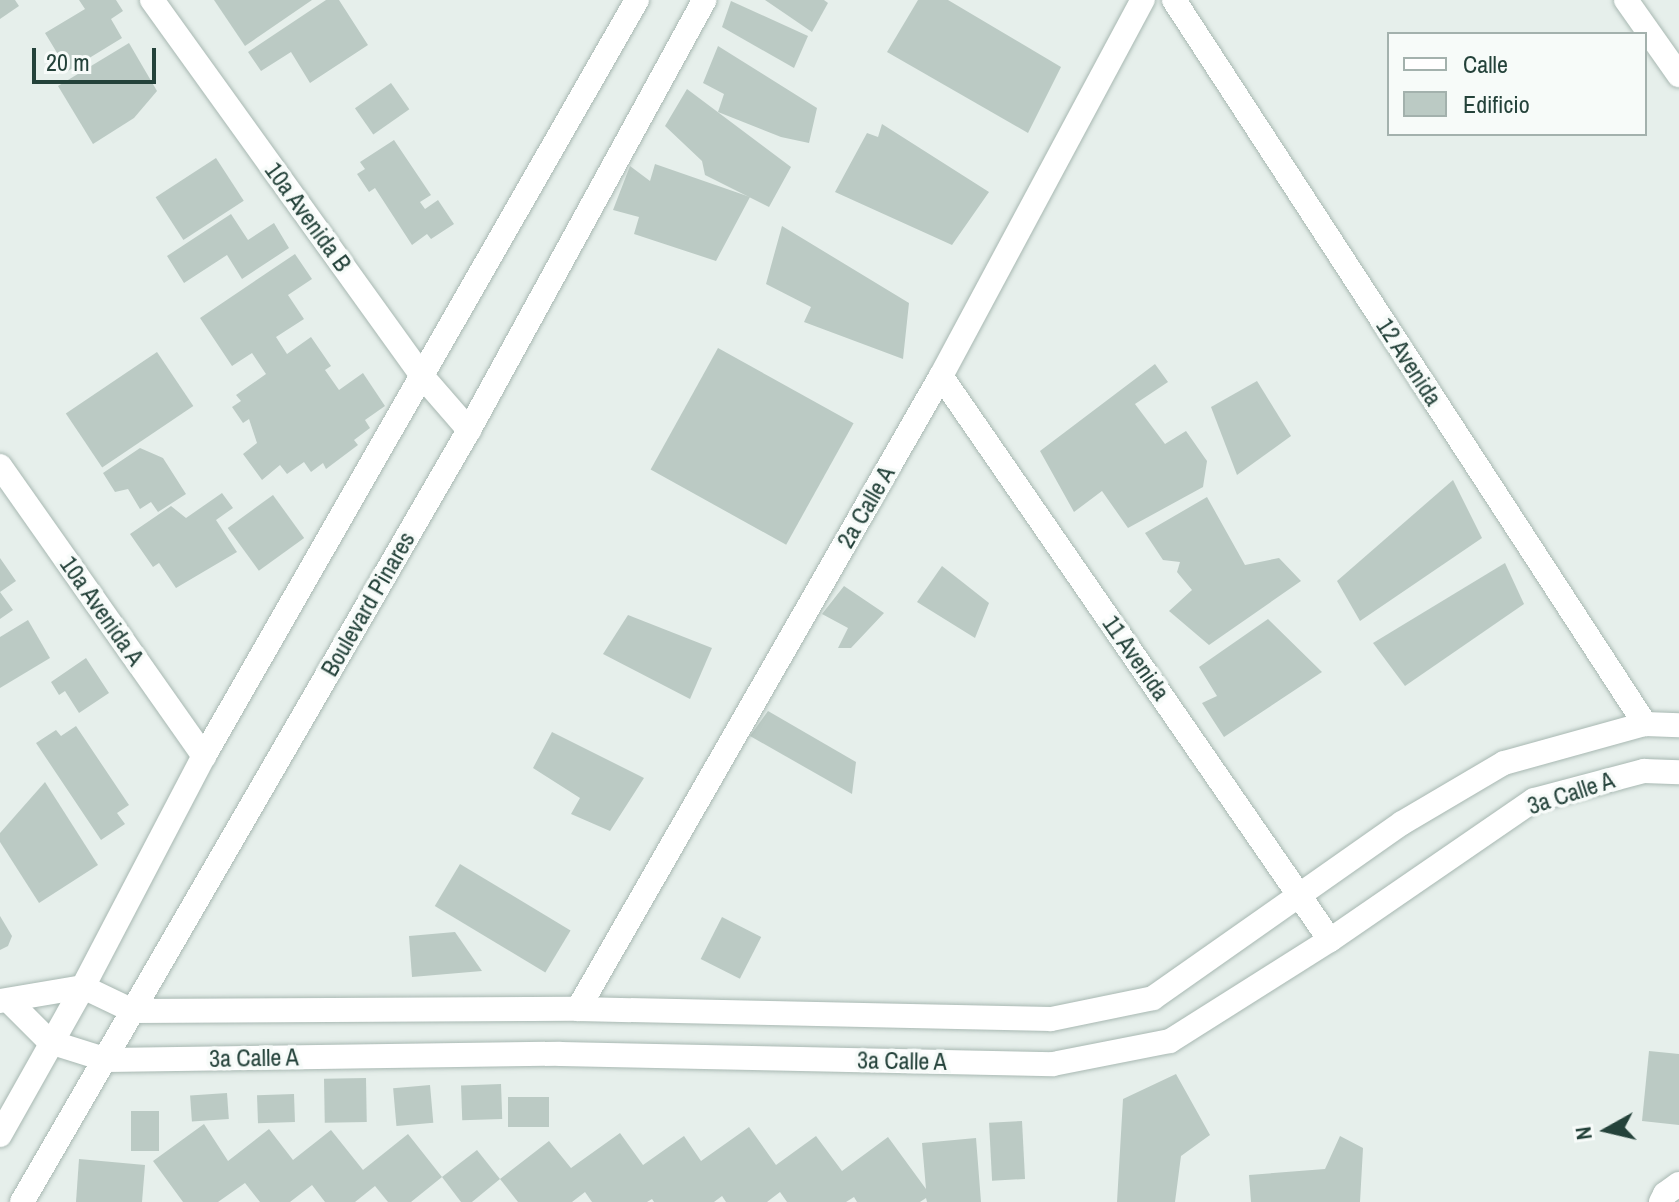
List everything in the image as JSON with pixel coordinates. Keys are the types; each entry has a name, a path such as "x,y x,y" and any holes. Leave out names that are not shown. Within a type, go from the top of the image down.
{"street":[{"name":"10a Avenida B","path":"152,0 422,376 469,430"},
{"path":"2,1125 83,987 204,756 637,0"},
{"name":"Boulevard Pinares","path":"22,1202 107,1060 469,430 704,0"},
{"name":"2a Calle A","path":"578,1009 941,376 1143,0"},
{"name":"12 Avenida","path":"1174,0 1645,724"},
{"path":"1626,0 1679,75"},
{"name":"11 Avenida","path":"941,376 1330,940"},
{"name":"10a Avenida A","path":"0,466 204,756"},
{"name":"3a Calle A","path":"83,987 133,1011 578,1009 1051,1019 1153,998 1402,823 1504,763 1645,724 1679,725"},
{"name":"3a Calle A","path":"50,1042 107,1060 560,1054 1053,1064 1170,1041 1330,940 1534,800 1644,771 1679,772"},
{"path":"4,1001 83,987"},
{"path":"4,1001 50,1042"},
{"path":"1661,1202 1665,1194 1679,1184"}],"building":[{"path":"0,0 15,0 19,6 0,19"},
{"path":"79,0 116,0 123,11 111,19 122,38 68,71 45,33 85,9"},
{"path":"214,0 312,0 245,46"},
{"path":"326,0 339,0 368,45 310,83 291,52 261,71 248,52"},
{"path":"765,0 824,0 828,3 812,32"},
{"path":"918,0 948,0 1061,67 1028,133 887,52"},
{"path":"731,1 808,36 794,68 722,27"},
{"path":"129,43 157,91 134,118 93,144 58,86"},
{"path":"718,46 817,108 809,143 781,137 718,112 724,94 703,83"},
{"path":"391,83 409,109 373,134 355,108"},
{"path":"687,89 791,167 769,207 705,175 702,161 665,126"},
{"path":"882,124 989,192 952,245 835,192 867,133 878,137"},
{"path":"394,140 431,195 420,202 425,209 438,200 454,224 431,239 427,234 412,245 375,188 369,192 357,174 365,169 360,162"},
{"path":"216,158 244,201 183,240 156,197"},
{"path":"655,164 750,197 716,261 634,234 639,217 613,210 630,166 650,181"},
{"path":"231,214 248,240 274,223 289,248 242,279 227,255 184,283 167,256"},
{"path":"782,226 909,303 903,359 804,322 811,307 766,284"},
{"path":"295,254 312,279 288,295 304,319 276,337 287,354 311,337 331,366 325,370 339,390 363,373 385,406 365,420 370,428 354,440 358,445 326,469 323,463 311,472 304,462 287,474 280,465 262,480 243,454 257,443 249,419 243,423 232,407 241,401 236,395 266,374 252,353 232,366 200,318"},
{"path":"718,348 854,423 786,545 651,470"},
{"path":"157,352 193,406 102,467 66,414"},
{"path":"1155,364 1168,382 1135,404 1165,444 1186,431 1207,461 1203,487 1128,528 1102,491 1074,512 1040,451"},
{"path":"1257,381 1291,436 1237,475 1211,407"},
{"path":"140,448 163,458 186,494 158,512 151,502 140,509 128,489 115,492 103,473"},
{"path":"1453,480 1482,538 1360,621 1337,581"},
{"path":"222,493 233,508 216,520 237,552 176,588 159,563 153,567 130,534 171,506 186,518"},
{"path":"273,495 304,538 259,571 228,528"},
{"path":"1207,497 1245,565 1279,558 1301,581 1209,645 1169,611 1192,590 1177,572 1180,562 1163,560 1145,533"},
{"path":"0,558 16,581 0,592"},
{"path":"1505,563 1524,604 1405,686 1373,643"},
{"path":"942,566 989,603 975,638 917,602"},
{"path":"844,586 884,613 851,648 838,648 848,628 822,614"},
{"path":"0,592 13,610 0,619"},
{"path":"628,615 712,648 690,699 603,654"},
{"path":"1268,619 1322,672 1224,737 1202,703 1217,696 1199,667"},
{"path":"28,620 50,658 0,688 0,637"},
{"path":"86,658 109,693 79,713 65,691 59,695 51,682"},
{"path":"768,711 856,762 852,794 750,736"},
{"path":"76,726 129,805 117,813 125,824 101,840 36,743 56,730 61,736"},
{"path":"552,732 644,778 610,831 571,814 580,798 533,768"},
{"path":"45,782 98,865 39,903 0,842 0,833"},
{"path":"460,864 571,930 545,972 435,906"},
{"path":"0,916 12,936 8,946 0,950"},
{"path":"722,917 761,937 740,979 701,959"},
{"path":"455,932 482,971 412,977 409,936"},
{"path":"1649,1051 1679,1054 1679,1125 1642,1121"},
{"path":"1176,1074 1210,1135 1181,1156 1175,1202 1117,1202 1123,1099"},
{"path":"366,1078 367,1122 325,1123 324,1079"},
{"path":"501,1084 502,1119 462,1120 461,1085"},
{"path":"430,1085 433,1123 396,1126 393,1088"},
{"path":"227,1093 229,1119 192,1122 190,1096"},
{"path":"294,1094 295,1122 258,1123 257,1095"},
{"path":"508,1097 549,1097 549,1127 508,1127"},
{"path":"131,1111 159,1111 159,1151 131,1151"},
{"path":"1022,1121 1025,1179 992,1181 989,1123"},
{"path":"204,1124 228,1161 269,1129 293,1160 331,1130 363,1170 408,1134 442,1177 411,1202 388,1202 375,1186 355,1202 325,1202 312,1185 290,1202 260,1202 245,1183 218,1202 183,1202 153,1161"},
{"path":"749,1127 776,1165 816,1136 842,1171 888,1137 926,1189 922,1143 976,1138 981,1202 927,1202 926,1198 920,1202 857,1202 854,1197 846,1202 787,1202 780,1192 767,1202 726,1202 722,1196 714,1202 654,1202 652,1199 647,1202 592,1202 585,1192 572,1202 518,1202 500,1179 549,1141 571,1168 620,1133 643,1165 684,1136 701,1161"},
{"path":"1340,1136 1363,1148 1360,1202 1251,1202 1249,1175 1325,1169"},
{"path":"477,1150 500,1179 472,1202 461,1202 442,1177"},
{"path":"79,1159 145,1165 142,1202 76,1202"}]}
